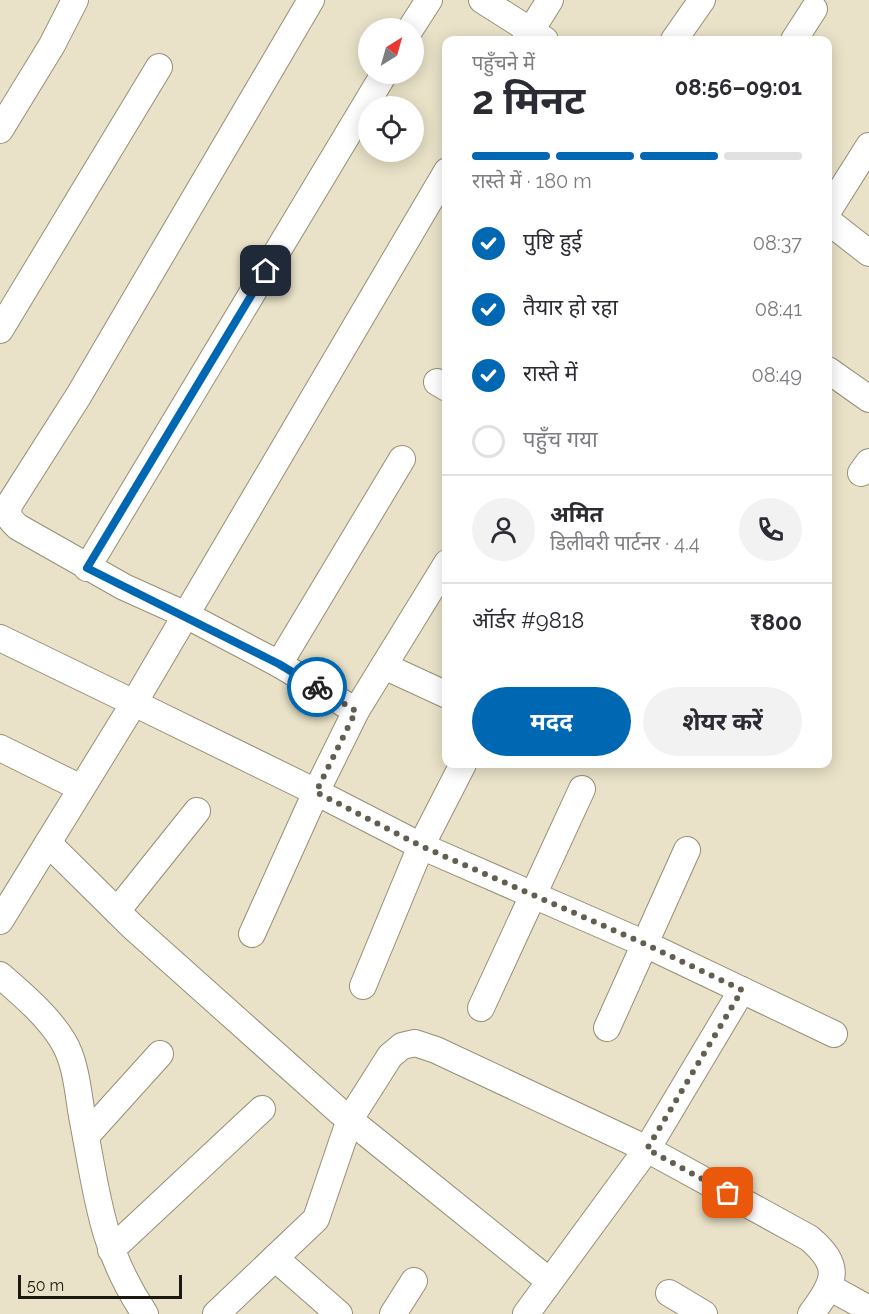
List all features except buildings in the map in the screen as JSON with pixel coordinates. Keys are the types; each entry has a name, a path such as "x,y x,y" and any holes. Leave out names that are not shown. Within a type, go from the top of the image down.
{"street":[{"path":"4,114 52,45 75,0"},
{"path":"417,18 429,0"},
{"path":"482,0 532,36"},
{"path":"533,36 550,0"},
{"path":"677,36 702,0"},
{"path":"304,3 80,395 10,481 7,513 10,520 87,568 184,614 279,664 356,711"},
{"path":"797,36 814,9"},
{"path":"0,330 159,67"},
{"path":"87,568 378,84"},
{"path":"832,205 869,146"},
{"path":"0,921 134,703 184,614 442,179"},
{"path":"832,224 869,253"},
{"path":"832,373 869,399"},
{"path":"279,664 402,459"},
{"path":"252,934 316,792 356,711 442,571"},
{"path":"0,638 316,792 421,846 643,943 834,1034"},
{"path":"384,666 442,692"},
{"path":"0,748 81,788"},
{"path":"363,986 421,846 461,768"},
{"path":"481,1008 582,789"},
{"path":"117,911 197,811"},
{"path":"48,843 117,911 350,1119 549,1280"},
{"path":"607,1028 643,943 687,850"},
{"path":"0,975 45,1018 64,1042 74,1073 93,1184 111,1250 129,1290 146,1314"},
{"path":"526,1314 647,1149 742,990"},
{"path":"216,1314 316,1219 350,1119 390,1056 402,1046 415,1043 436,1050 647,1149 809,1238 827,1253 831,1264 829,1287 812,1314"},
{"path":"86,1136 160,1054"},
{"path":"111,1250 262,1109"},
{"path":"274,1258 339,1314"},
{"path":"393,1314 414,1281"},
{"path":"829,1287 869,1309"},
{"path":"669,1293 704,1314"}],"way so far":[{"path":"317,687 356,711 316,792 421,846 643,943 742,990 647,1149 728,1193"}],"route":[{"path":"266,271 87,568 184,614 279,664 317,687"}]}
